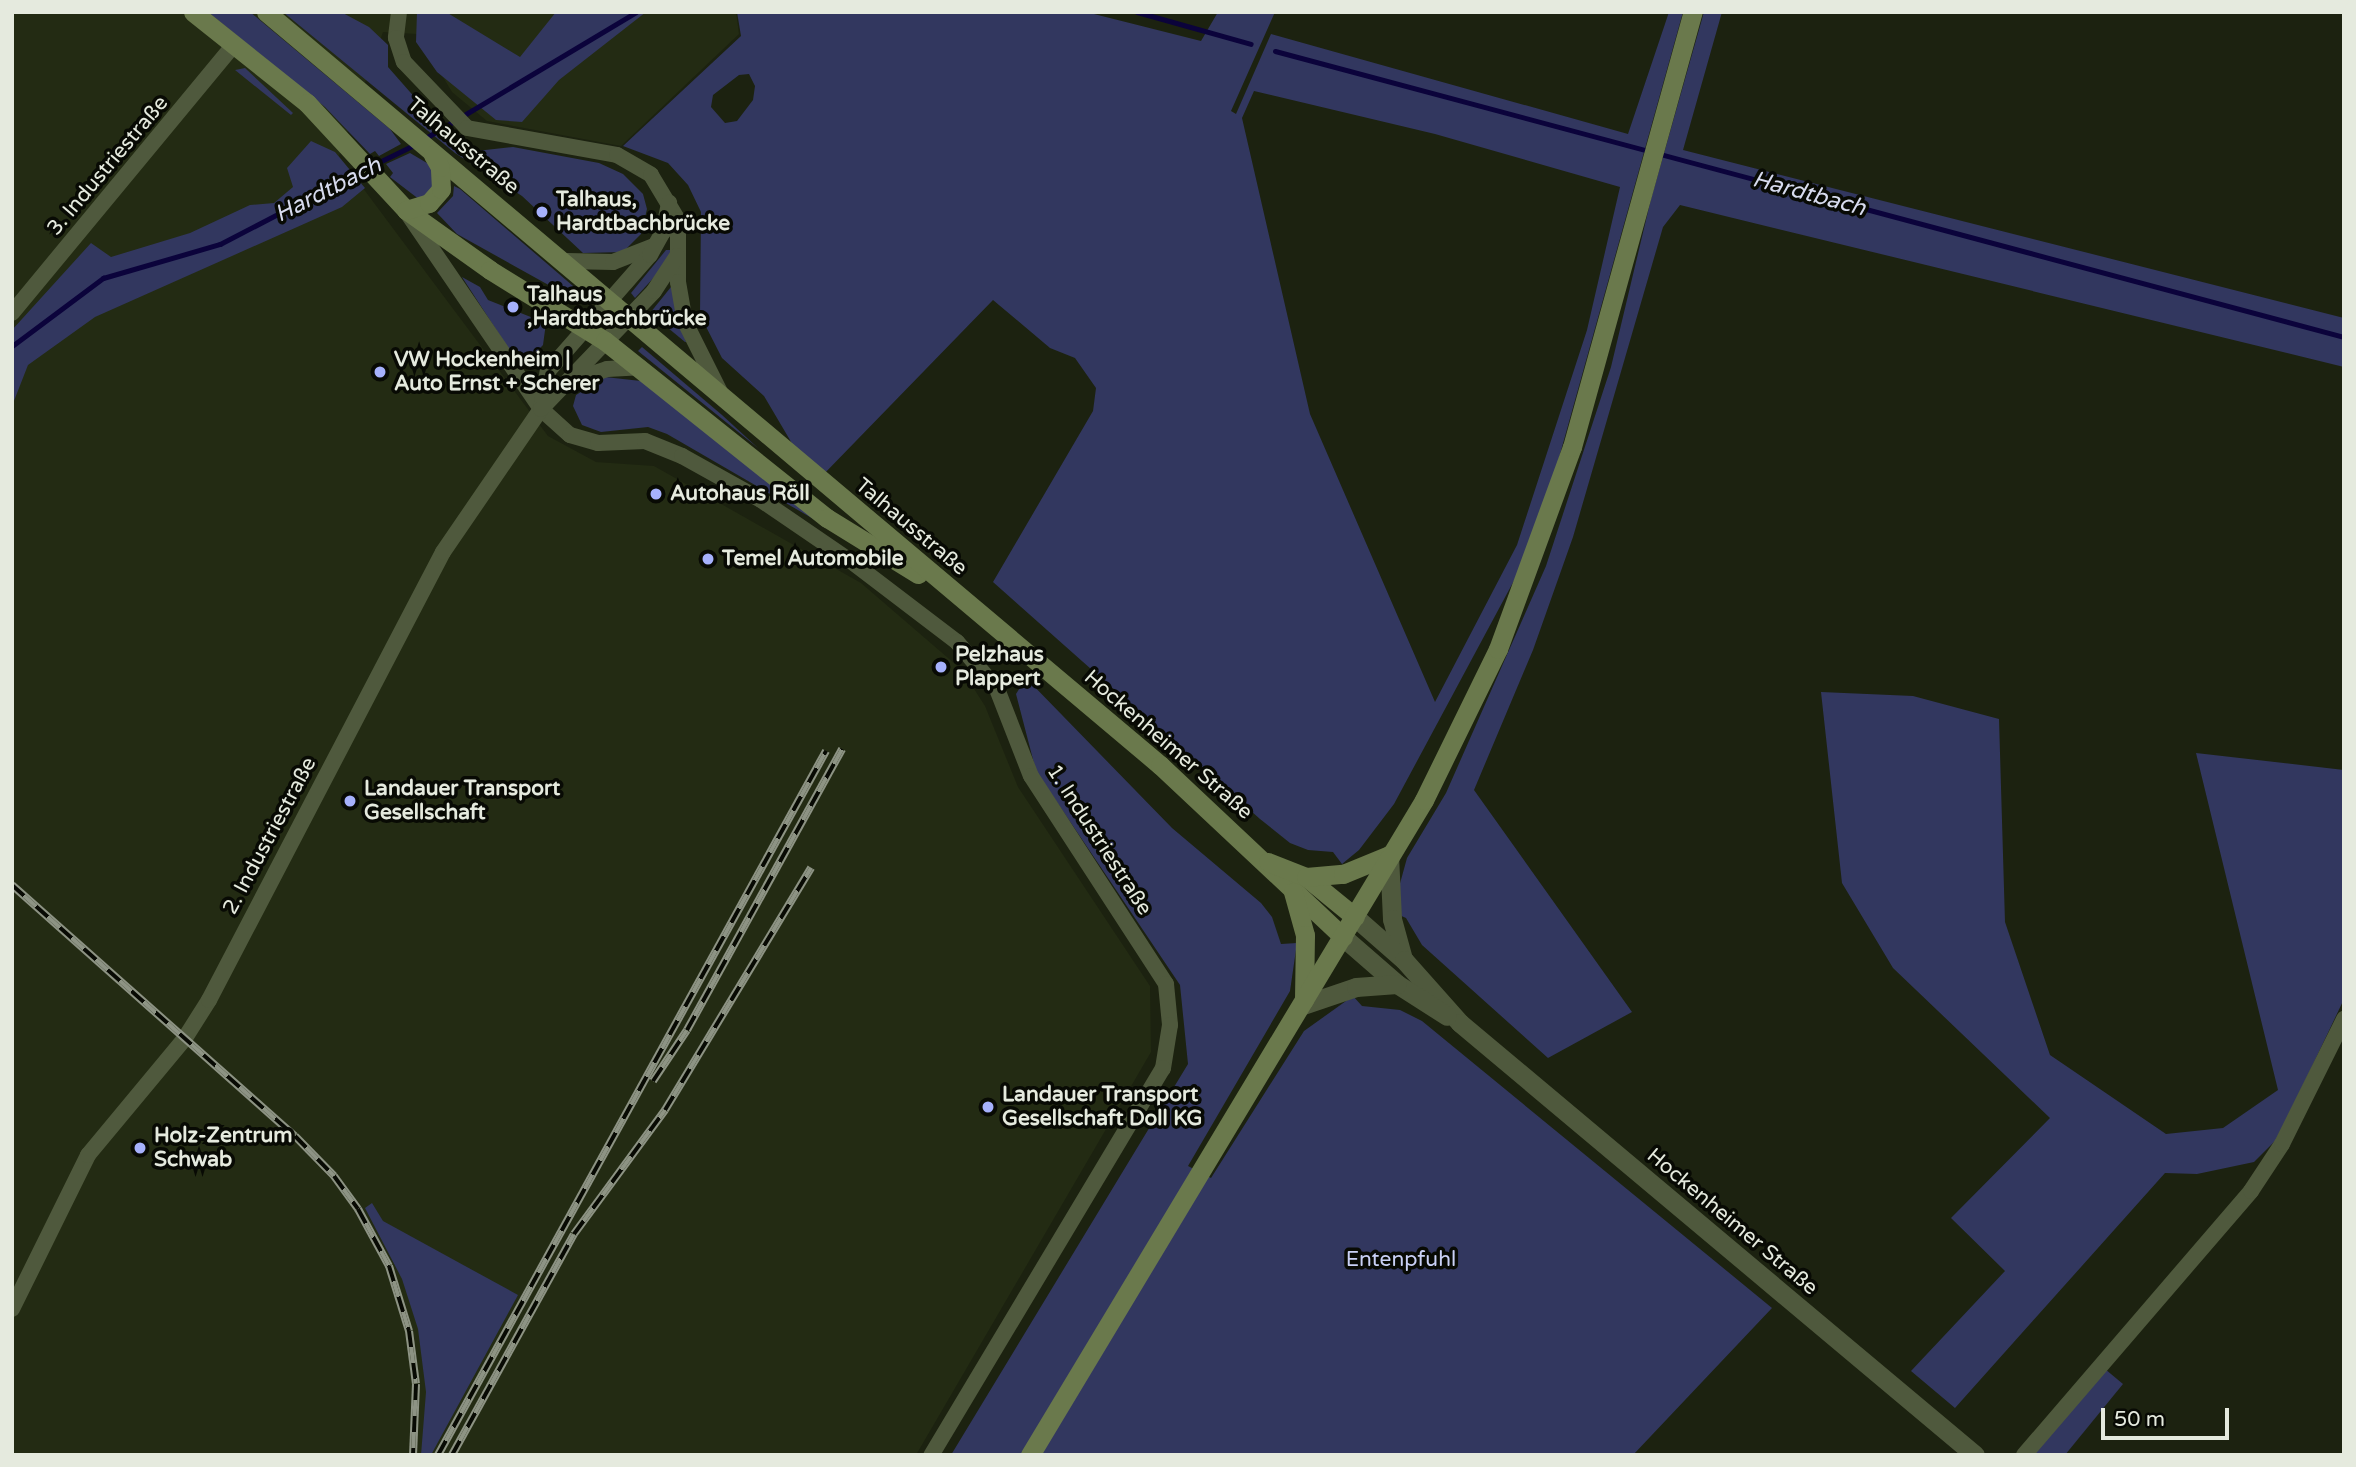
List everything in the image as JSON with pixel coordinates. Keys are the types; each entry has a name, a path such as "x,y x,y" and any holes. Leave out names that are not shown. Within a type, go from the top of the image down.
{"main road":[{"name":"Talhausstraße","path":"193,12 307,103 406,210 446,241 605,341 827,518 970,605"},
{"name":"Talhausstraße","path":"265,12 567,261 970,605"},
{"path":"1030,1455 1303,1005 1389,855 1424,800 1462,725 1531,567 1604,342 1693,12"},
{"path":"406,210 429,203 441,189 440,167 430,150"},
{"name":"Hockenheimer Straße","path":"970,605 1160,765 1261,859 1354,917"},
{"path":"1303,1005 1305,935 1299,884 1343,874 1389,855"},
{"name":"Hockenheimer Straße","path":"1299,884 1343,937"}],"street":[{"path":"399,12 396,38 404,62 467,128 629,159 652,175 669,199 678,220 677,256 685,322 722,396"},
{"name":"3. Industriestraße","path":"12,313 234,45"},
{"path":"541,409 548,372 583,327 656,245 668,219 669,199"},
{"name":"1. Industriestraße","path":"406,210 541,409 577,440 645,441 682,456 761,500 852,562 957,642 997,689 1031,776 1166,984 1170,1025 1163,1068 931,1455"},
{"path":"567,261 613,262 656,245"},
{"name":"2. Industriestraße","path":"12,1309 88,1155 185,1038 209,1000 440,556 541,409 630,316 677,256"},
{"name":"2. Industriestraße","path":"565,383 607,369 640,367"},
{"path":"1389,855 1392,919 1404,960"},
{"name":"Hockenheimer Straße","path":"1354,917 1404,960 1460,1023"},
{"name":"Hockenheimer Straße","path":"1343,937 1397,984 1460,1023 1975,1455"},
{"path":"1303,1005 1356,987 1397,984"},
{"path":"2024,1455 2251,1191 2282,1144 2344,1019"}],"shaded area":[{"path":"12,12 736,12 739,34 621,146 487,121 452,92 417,34 383,32 339,156 548,436 596,462 654,466 861,583 962,670 985,706 1018,787 1150,986 1151,1052 916,1455 12,1455"}],"green space":[{"path":"208,12 250,12 390,129 401,144 379,156 375,151 370,154 325,107"},
{"path":"283,12 341,12 369,27 388,45 388,67 432,117 476,151 513,147 599,163 623,174 643,194 647,209 641,234 623,252 583,253 522,196 455,153"},
{"path":"417,12 446,12 520,57 556,12 646,12 559,80 522,122 496,120 437,72 416,42"},
{"path":"737,12 1086,12 1201,41 1218,12 1275,12 1231,111 1236,114 1271,34 1628,134 1669,12 1683,12 1552,483 1517,575 1394,804 1359,850 1342,864 1333,852 1308,850 1290,843 1260,819 993,582 1093,411 1096,388 1075,358 1050,348 993,300 821,477 800,457 764,396 722,358 700,315 701,212 688,185 668,163 623,146 741,36","holes":["749,74 755,86 753,100 737,121 725,123 711,107 713,95 739,75","1254,91 1435,134 1620,187 1587,330 1517,545 1435,702 1310,414 1242,118"]},
{"path":"1704,12 1722,12 1683,150 2344,318 2344,367 1680,205 1663,227 1573,537 1533,650 1474,790 1632,1012 1548,1058 1422,945 1406,918 1397,914 1396,898 1407,858 1446,793 1546,566 1611,367 1651,199"},
{"path":"245,68 293,113 291,115 235,70"},
{"path":"311,141 335,152 365,188 342,207 95,317 28,365 12,406 12,330 91,243 111,257 190,233 250,205 274,203 293,187 287,168"},
{"path":"410,153 432,166 437,185 420,200 390,177 393,173 386,164"},
{"path":"454,186 580,292 572,298 457,234 437,213 453,196"},
{"path":"666,250 671,250 670,260 635,298 631,293"},
{"path":"462,277 480,287 488,300 546,323 543,345 521,368"},
{"path":"671,287 686,342 650,313"},
{"path":"642,347 722,415 758,448 638,351"},
{"path":"605,377 641,381 865,549 667,434 648,427 601,432 582,425 573,406 576,395"},
{"name":"Entenpfuhl","path":"1026,678 1172,828 1261,903 1272,917 1281,944 1297,943 1290,991 1188,1166 1211,1178 1304,1031 1353,996 1362,1006 1400,1010 1422,1021 1772,1308 1633,1455 951,1455 1188,1064 1180,985 1036,771 1016,694"},
{"path":"1821,692 1913,696 1999,719 2005,922 2050,1055 2166,1134 2223,1128 2278,1090 2196,753 2344,770 2344,999 2278,1138 2254,1162 2197,1174 2165,1173 1955,1408 1911,1371 2005,1271 1951,1218 2050,1118 1893,968 1842,883"},
{"path":"372,1203 383,1221 518,1295 431,1455 421,1455 426,1392 418,1329 402,1279 365,1208"},
{"path":"2105,1369 2123,1384 2065,1455 2030,1455"}],"waterway":[{"name":"Hardtbach","path":"424,139 636,12"},
{"name":"Hardtbach","path":"1137,12 1251,44"},
{"name":"Hardtbach","path":"1275,51 2344,337"},
{"name":"Hardtbach","path":"371,166 416,144"},
{"name":"Hardtbach","path":"12,346 103,278 220,244 362,170"}],"railway":[{"path":"653,1081 687,1030 842,749"},
{"path":"438,1455 826,751"},
{"path":"452,1455 574,1234 665,1110 811,868"},
{"path":"12,885 295,1136 334,1176 358,1209 389,1266 409,1331 416,1384 413,1455"}],"place":[{"name":"Talhaus, Hardtbachbrücke","path":"542,212"},
{"name":"Talhaus ,Hardtbachbrücke","path":"513,307"},
{"name":"VW Hockenheim | Auto Ernst + Scherer","path":"380,372"},
{"name":"Autohaus Röll","path":"656,494"},
{"name":"Temel Automobile","path":"708,559"},
{"name":"Pelzhaus Plappert","path":"941,667"},
{"name":"Landauer Transport Gesellschaft","path":"350,801"},
{"name":"Landauer Transport Gesellschaft Doll KG","path":"988,1107"},
{"name":"Holz-Zentrum Schwab","path":"140,1148"}]}
